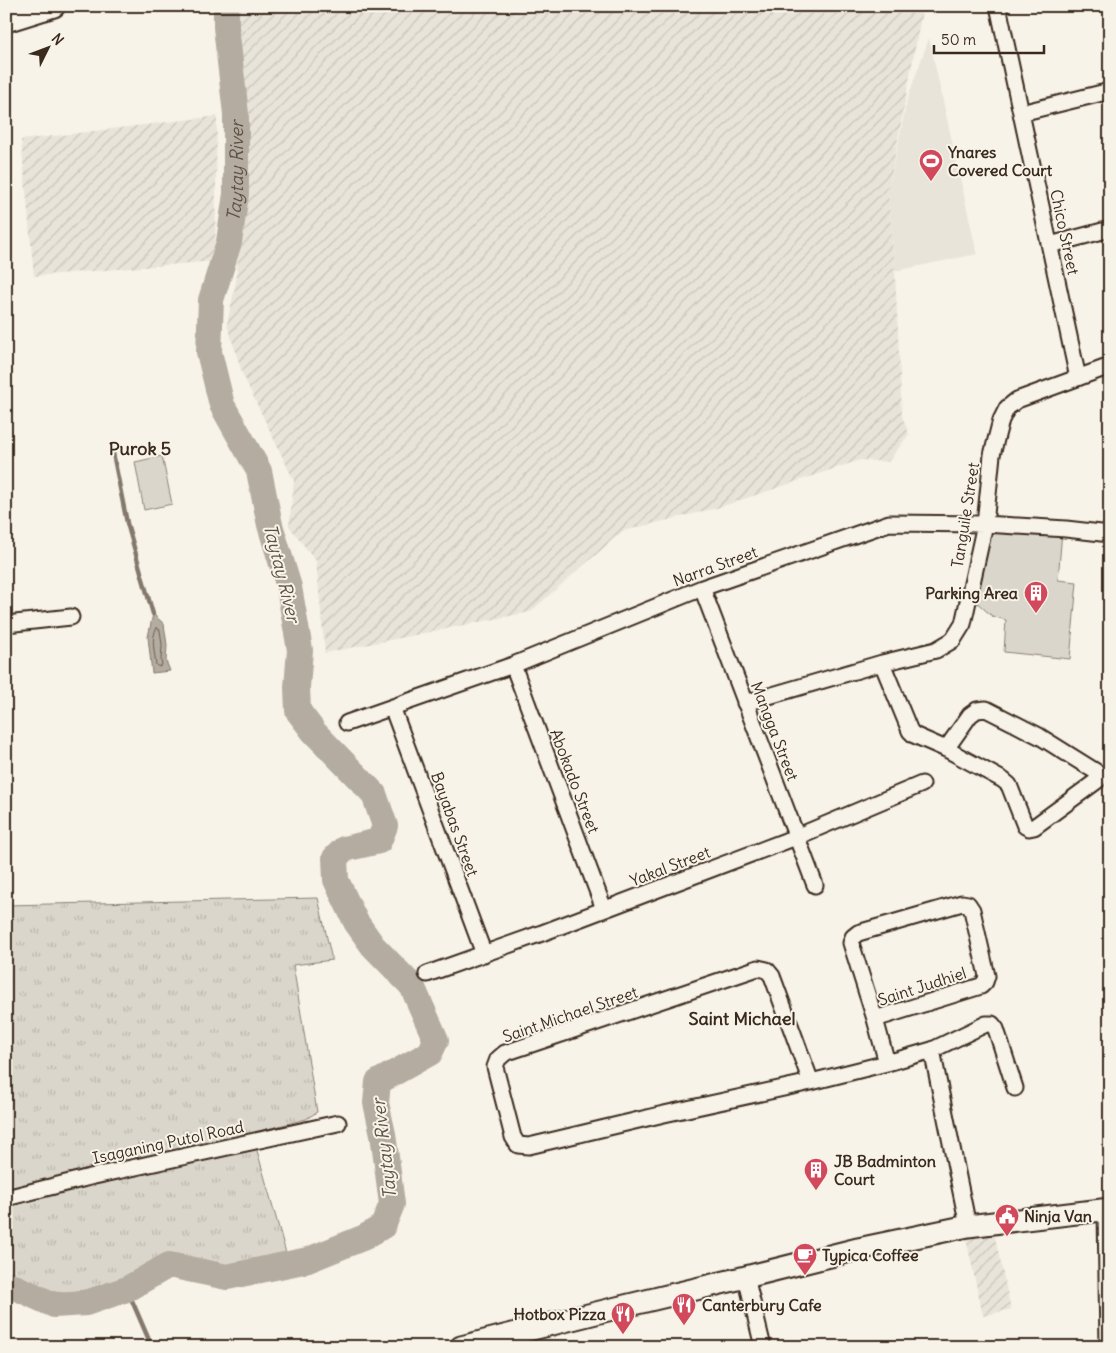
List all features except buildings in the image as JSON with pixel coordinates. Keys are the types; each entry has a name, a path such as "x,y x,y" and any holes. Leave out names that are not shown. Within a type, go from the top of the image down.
{"street":[{"path":"6,20 54,6"},
{"name":"Chico Street","path":"998,6 1078,378"},
{"path":"1021,113 1110,91"},
{"path":"1050,246 1110,229"},
{"name":"Tanguile Street","path":"746,703 882,663 936,650 953,640 963,624 985,524 992,456 1001,420 1007,408 1017,400 1110,366"},
{"name":"Narra Street","path":"347,723 513,665 702,588 889,523 985,524 1110,534"},
{"name":"Mangga Street","path":"702,588 815,885"},
{"path":"6,624 71,617"},
{"path":"882,663 910,731 1004,780 1009,785 1025,826 1029,828 1034,827 1098,780 1098,775 1095,771 1039,736 986,708 970,714 946,749"},
{"name":"Abokado Street","path":"513,665 604,909"},
{"name":"Bayabas Street","path":"392,707 484,954"},
{"name":"Yakal Street","path":"427,974 796,837 922,784"},
{"name":"Saint Judhiel","path":"962,903 968,904 972,910 987,976 986,982 981,986 876,1019 851,943 853,937 858,933 962,903"},
{"name":"Saint Michael Street","path":"811,1082 772,976 767,970 758,968 505,1054 498,1059 495,1067 513,1137 518,1145 529,1146 811,1082 887,1063 932,1050 986,1024 992,1024 996,1028 1015,1088"},
{"path":"876,1019 887,1063"},
{"path":"932,1050 968,1226"},
{"name":"Isaganing Putol Road","path":"6,1198 90,1177 338,1123"},
{"path":"461,1347 858,1249 968,1226 1108,1209 1108,1347"},
{"path":"746,1278 763,1347"}],"shaded area":[{"path":"231,6 923,6 888,192 895,271 902,416 909,434 888,462 860,460 717,508 623,531 530,612 325,653 316,561 289,526 294,481 242,373 227,324 236,281 244,171 245,106 240,53"},
{"path":"929,38 977,254 895,271 888,192 907,100"},
{"path":"217,116 215,261 34,276 21,140"},
{"path":"993,1228 1011,1309 983,1316 965,1234"}],"green space":[{"path":"162,456 172,504 144,510 135,462"},
{"path":"990,525 1062,531 1058,580 1077,582 1070,659 1004,652 1006,620 992,616 974,600"},
{"path":"318,898 332,960 293,965 317,1112 306,1119 252,1133 286,1253 228,1271 171,1258 119,1285 59,1294 14,1277 6,1277 6,905"}],"water":[{"path":"153,614 164,624 167,645 166,661 170,671 152,673 148,637"}],"waterway":[{"name":"Taytay River","path":"6,1283 54,1305 86,1303 127,1289 169,1265 227,1277 308,1260 365,1237 383,1226 392,1204 383,1134 376,1103 378,1082 430,1053 436,1040 412,986 373,946 356,922 336,880 335,858 344,849 379,841 385,826 374,794 314,732 298,711 297,687 300,650 289,587 270,525 259,471 222,405 209,352 211,300 229,242 236,194 236,114 226,27 226,6"},
{"path":"113,453 127,523 153,614"},
{"path":"127,1289 152,1347"}],"place":[{"name":"Ynares Covered Court","path":"931,182"},
{"name":"Parking Area","path":"1036,614"},
{"name":"JB Badminton Court","path":"816,1191"},
{"name":"Ninja Van","path":"1007,1237"},
{"name":"Typica Coffee","path":"805,1276"},
{"name":"Canterbury Cafe","path":"684,1326"},
{"name":"Hotbox Pizza","path":"623,1335"}],"district":[{"name":"Purok 5","path":"140,448"},
{"name":"Saint Michael","path":"742,1018"}]}
